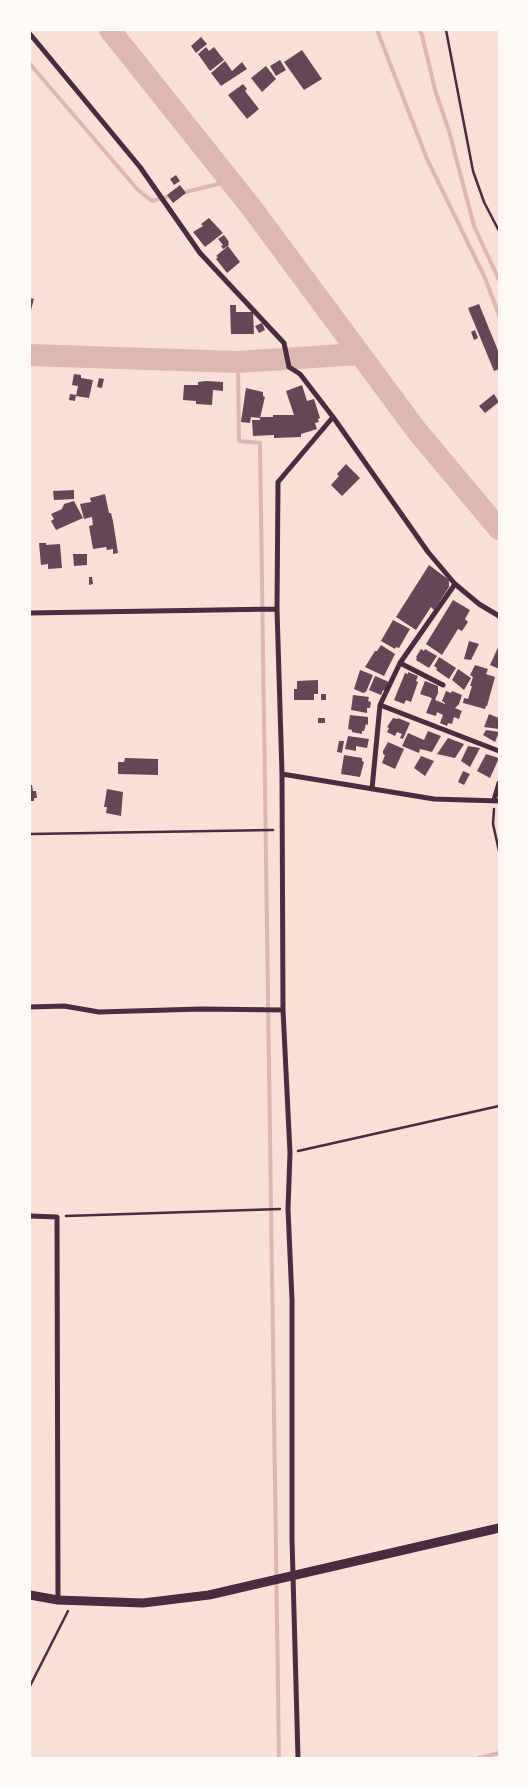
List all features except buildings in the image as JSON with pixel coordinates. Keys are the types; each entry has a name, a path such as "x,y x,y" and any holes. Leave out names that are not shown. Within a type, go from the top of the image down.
{"street":[{"path":"30,34 140,167 200,253 284,343 289,367 300,374 333,417 428,552 455,584 479,604 499,616"},
{"path":"298,1758 294,1576 292,1300 288,1209 290,1152 283,1010 282,774 277,609 278,482 333,417"},
{"path":"372,789 380,705 400,663 455,584"},
{"path":"30,613 277,609"},
{"path":"400,663 444,685"},
{"path":"380,705 499,751"},
{"path":"282,774 434,799 497,800 499,783"},
{"path":"30,1007 64,1006 99,1012 283,1010"},
{"path":"30,1216 57,1217 58,1600"},
{"path":"30,1595 58,1600 143,1603 209,1595 499,1528"}],"path":[{"path":"446,30 474,171 484,202 499,231"},
{"path":"497,800 493,824 499,851"},
{"path":"30,834 282,830"},
{"path":"290,1152 499,1106"},
{"path":"57,1217 288,1209"},
{"path":"30,1686 73,1601"}],"waterway":[{"path":"110,30 251,207 417,431 499,529"},
{"path":"377,30 427,159 485,278 499,315"},
{"path":"419,30 422,35 435,90 449,131 474,226 499,280"},
{"path":"30,64 138,190 152,201 173,195"},
{"path":"182,193 230,181"},
{"path":"30,355 238,362 358,354"},
{"path":"238,362 239,441 260,443 279,1758"},
{"path":"479,1758 499,1753"}]}
